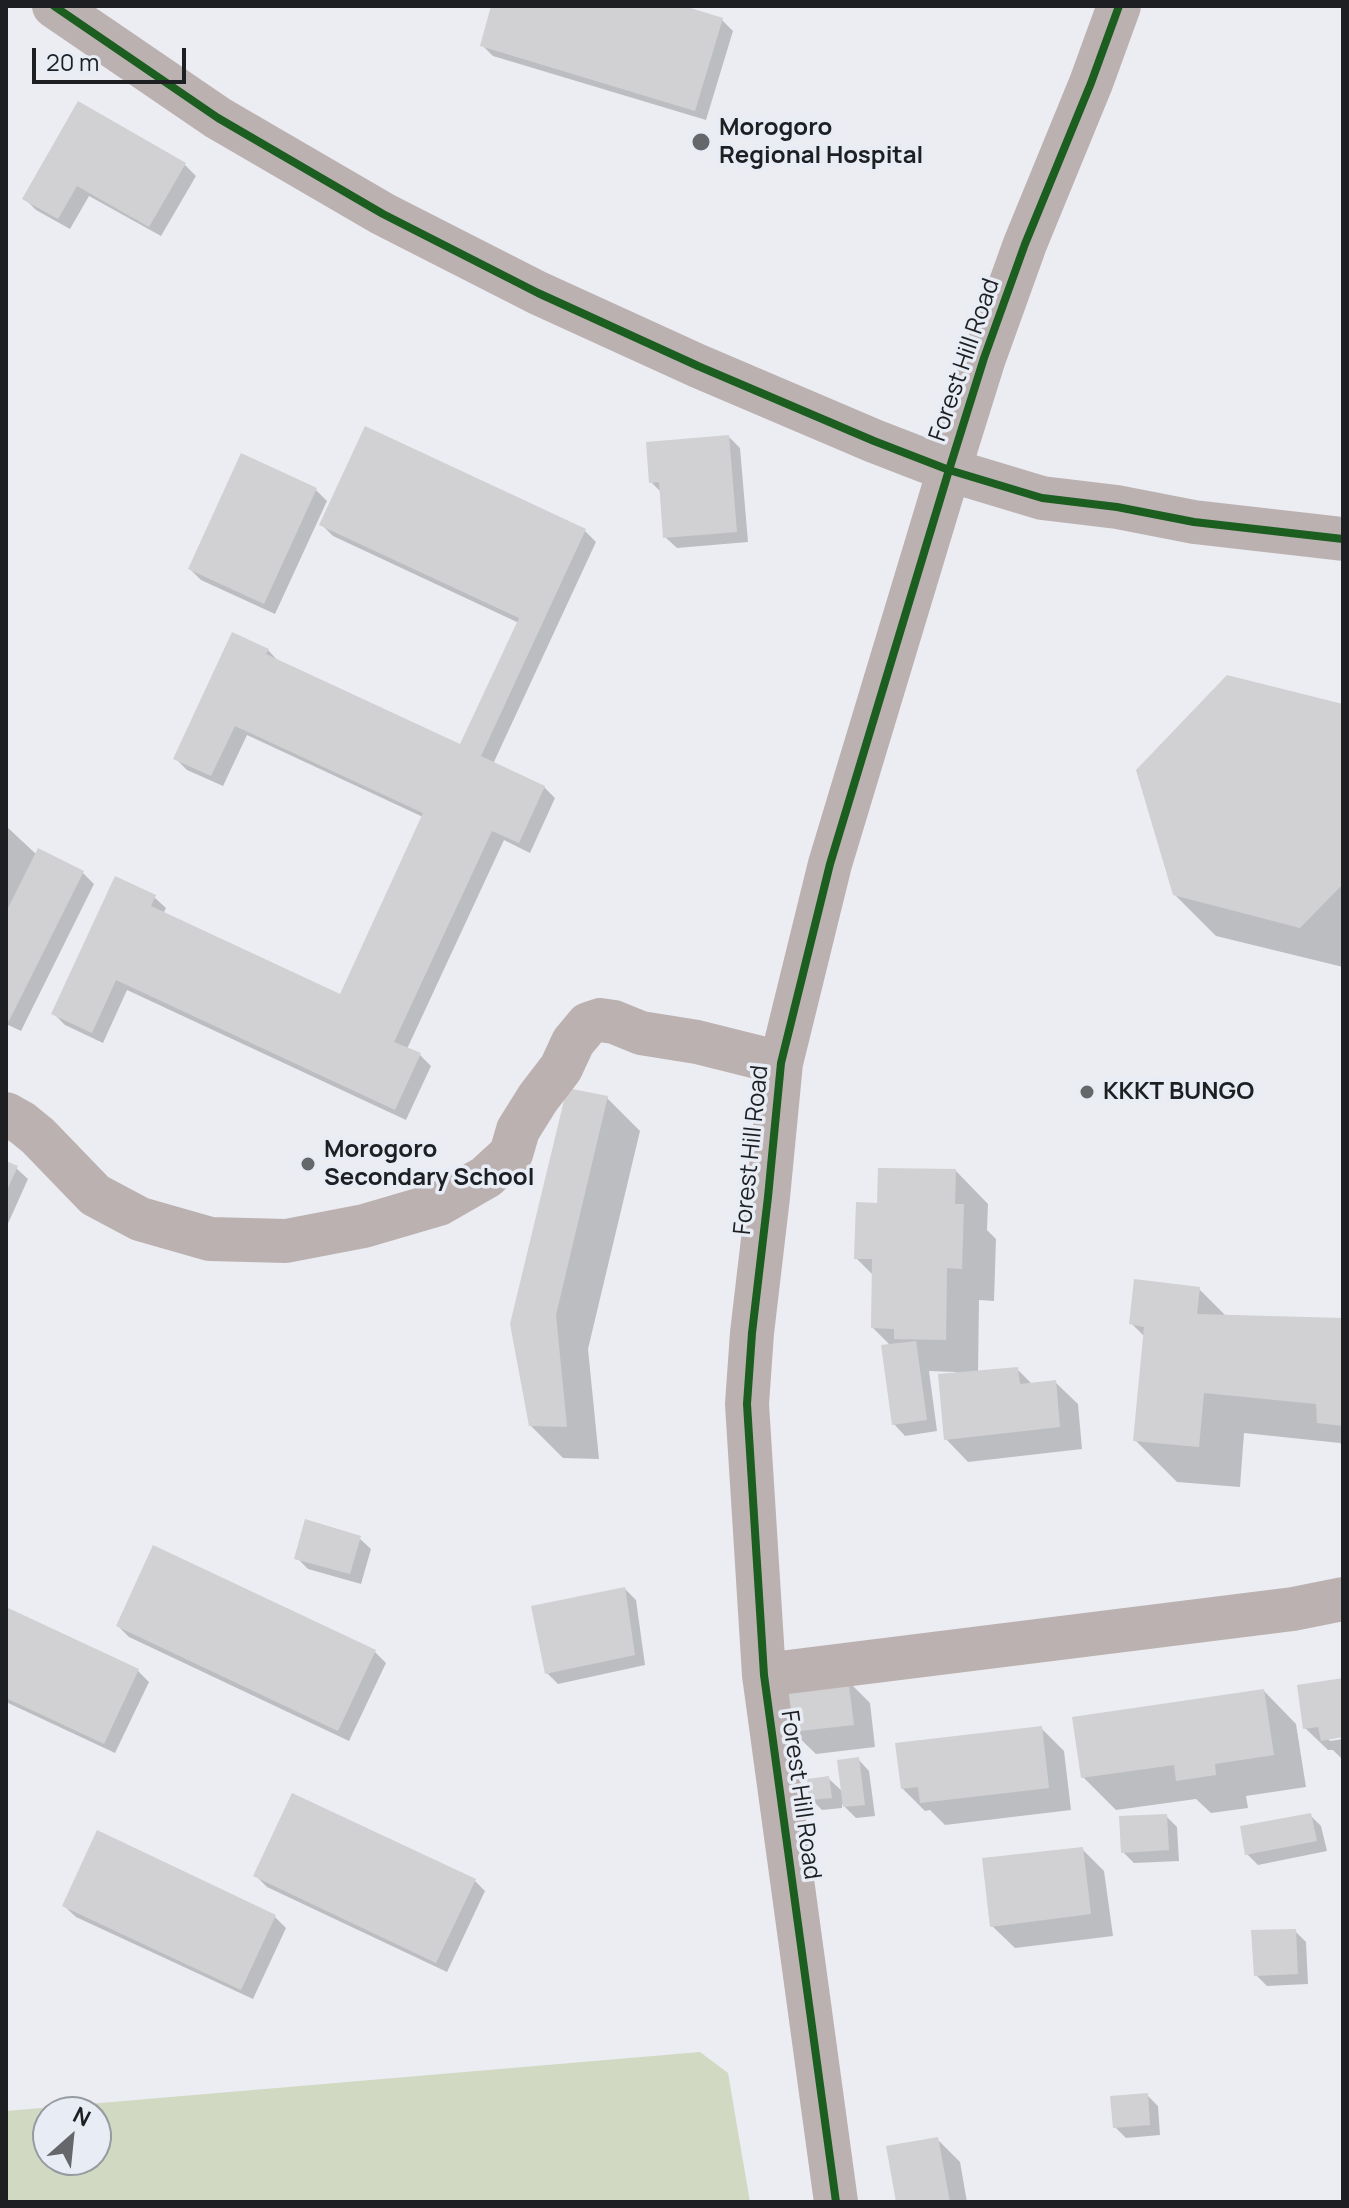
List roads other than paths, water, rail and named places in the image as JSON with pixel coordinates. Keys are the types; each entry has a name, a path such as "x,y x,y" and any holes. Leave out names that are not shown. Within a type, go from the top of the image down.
{"street":[{"path":"54,6 218,118 383,214 538,293 683,360 874,441 949,470 1042,498 1117,507 1194,522 1343,539"},
{"name":"Forest Hill Road","path":"836,2202 764,1675 747,1404 781,1063 830,864 984,358 1025,244 1119,6"},
{"path":"6,1114 38,1136 95,1195 140,1219 210,1239 286,1241 364,1226 439,1204 486,1177 511,1154 518,1130 561,1068 573,1042 588,1024 600,1020 614,1022 641,1033 697,1042 781,1063"},
{"path":"764,1675 1293,1609 1343,1599"}],"place":[{"name":"Morogoro Regional Hospital","path":"701,142"},
{"name":"KKKT BUNGO","path":"1087,1092"},
{"name":"Morogoro Secondary School","path":"308,1164"}]}
